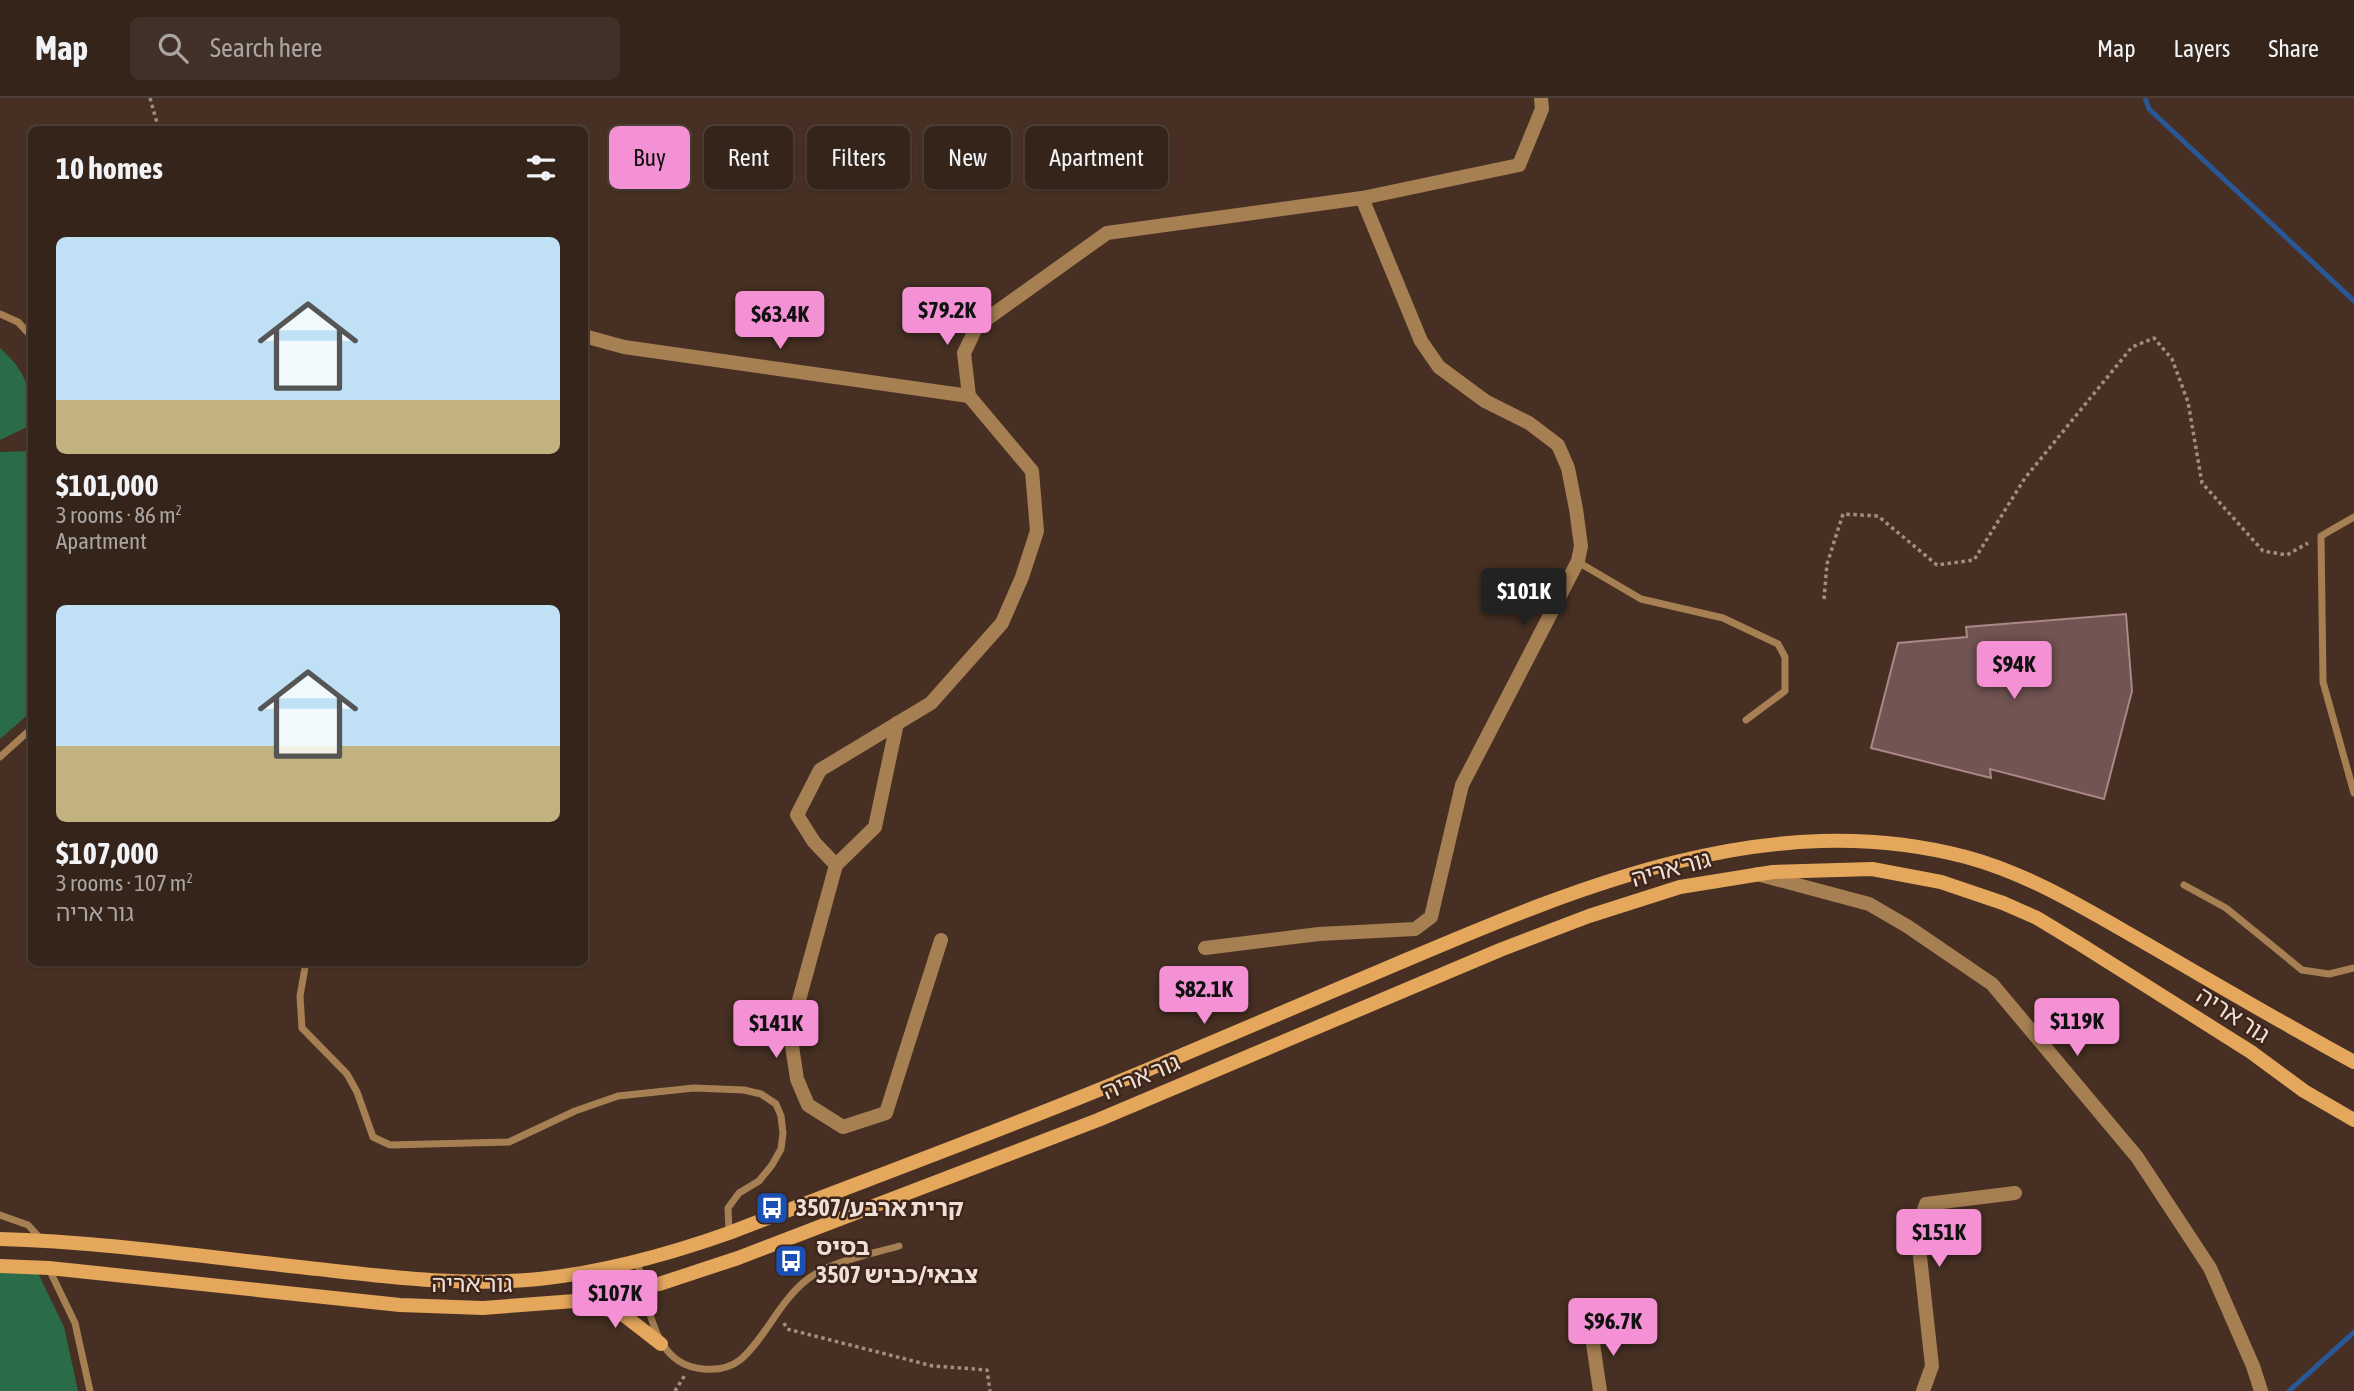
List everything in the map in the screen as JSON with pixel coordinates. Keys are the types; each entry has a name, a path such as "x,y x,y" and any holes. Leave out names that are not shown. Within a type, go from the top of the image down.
{"main road":[{"name":"גור אריה","path":"0,1239 445,1282 537,1279 584,1273 637,1261 729,1233 1088,1094 1490,925 1580,891 1672,861 1770,845 1873,842 1919,847 2003,868 2074,903 2354,1062"},
{"name":"גור אריה","path":"0,1266 49,1268 433,1308 539,1306 575,1302 645,1287 738,1258 1098,1120 1500,950 1589,916 1680,887 1803,869 1872,869 1952,885 2037,918 2354,1120"},
{"path":"575,1302 621,1313 661,1344"}],"street":[{"path":"836,865 814,842 797,815 820,770 931,703 1002,623 1022,578 1037,531 1032,471 969,396 964,353 977,326 1107,233 1362,198 1519,165 1542,109 1541,98"},
{"path":"1205,948 1319,934 1405,931 1415,929 1431,917 1462,785 1578,561 1581,546 1576,509 1568,468 1558,445 1529,423 1485,401 1439,367 1421,341 1362,198"},
{"path":"588,337 624,346 969,396"},
{"path":"897,723 875,827 836,865 790,1033 797,1079 808,1105 843,1127 886,1113 941,940"},
{"path":"1755,874 1870,904 1993,984 2137,1157 2210,1268 2253,1366 2261,1391"},
{"path":"1923,1391 1932,1366 1917,1229 1926,1204 2015,1193"},
{"path":"1591,1330 1600,1391"}],"lane":[{"path":"0,314 18,322 28,333"},
{"path":"2354,517 2321,536 2323,682 2354,793"},
{"path":"1578,561 1641,599 1723,618 1778,644 1785,657 1785,691 1746,720"},
{"path":"0,757 28,732"},
{"path":"2184,885 2226,908 2302,970 2329,974 2354,968"},
{"path":"305,966 300,996 302,1028 347,1074 357,1091 373,1137 390,1145 509,1142 575,1111 618,1096 649,1091 726,1088 761,1094 776,1104 781,1116 781,1149 758,1181 739,1193 728,1208 729,1233"},
{"path":"0,1215 27,1225 43,1242"},
{"path":"637,1261 661,1344 673,1359 689,1368 708,1370 727,1367 741,1359 791,1294 807,1279 835,1266 899,1246"},
{"path":"49,1268 75,1323 90,1391"}],"path":[{"path":"150,98 158,126"},
{"path":"1824,599 1827,564 1843,514 1878,516 1937,565 1974,560 2025,478 2132,346 2154,338 2172,359 2188,402 2202,483 2263,551 2287,555 2321,536"},
{"path":"777,1312 787,1329 933,1366 987,1370 990,1391"},
{"path":"675,1391 689,1368"}],"green space":[{"path":"0,348 16,365 26,382 28,426 0,440"},
{"path":"28,451 28,715 0,739 0,452"},
{"path":"0,1273 38,1273 64,1327 78,1391 0,1391"}],"building":[{"path":"2126,614 2132,691 2104,799 1990,769 1991,778 1871,748 1898,643 1967,637 1966,627"}],"waterway":[{"path":"2145,98 2149,109 2354,301"},
{"path":"2289,1391 2354,1332"}],"place":[{"name":"קרית ארבע/3507","path":"772,1208"},
{"name":"בסיס צבאי/כביש 3507","path":"791,1261"}]}
